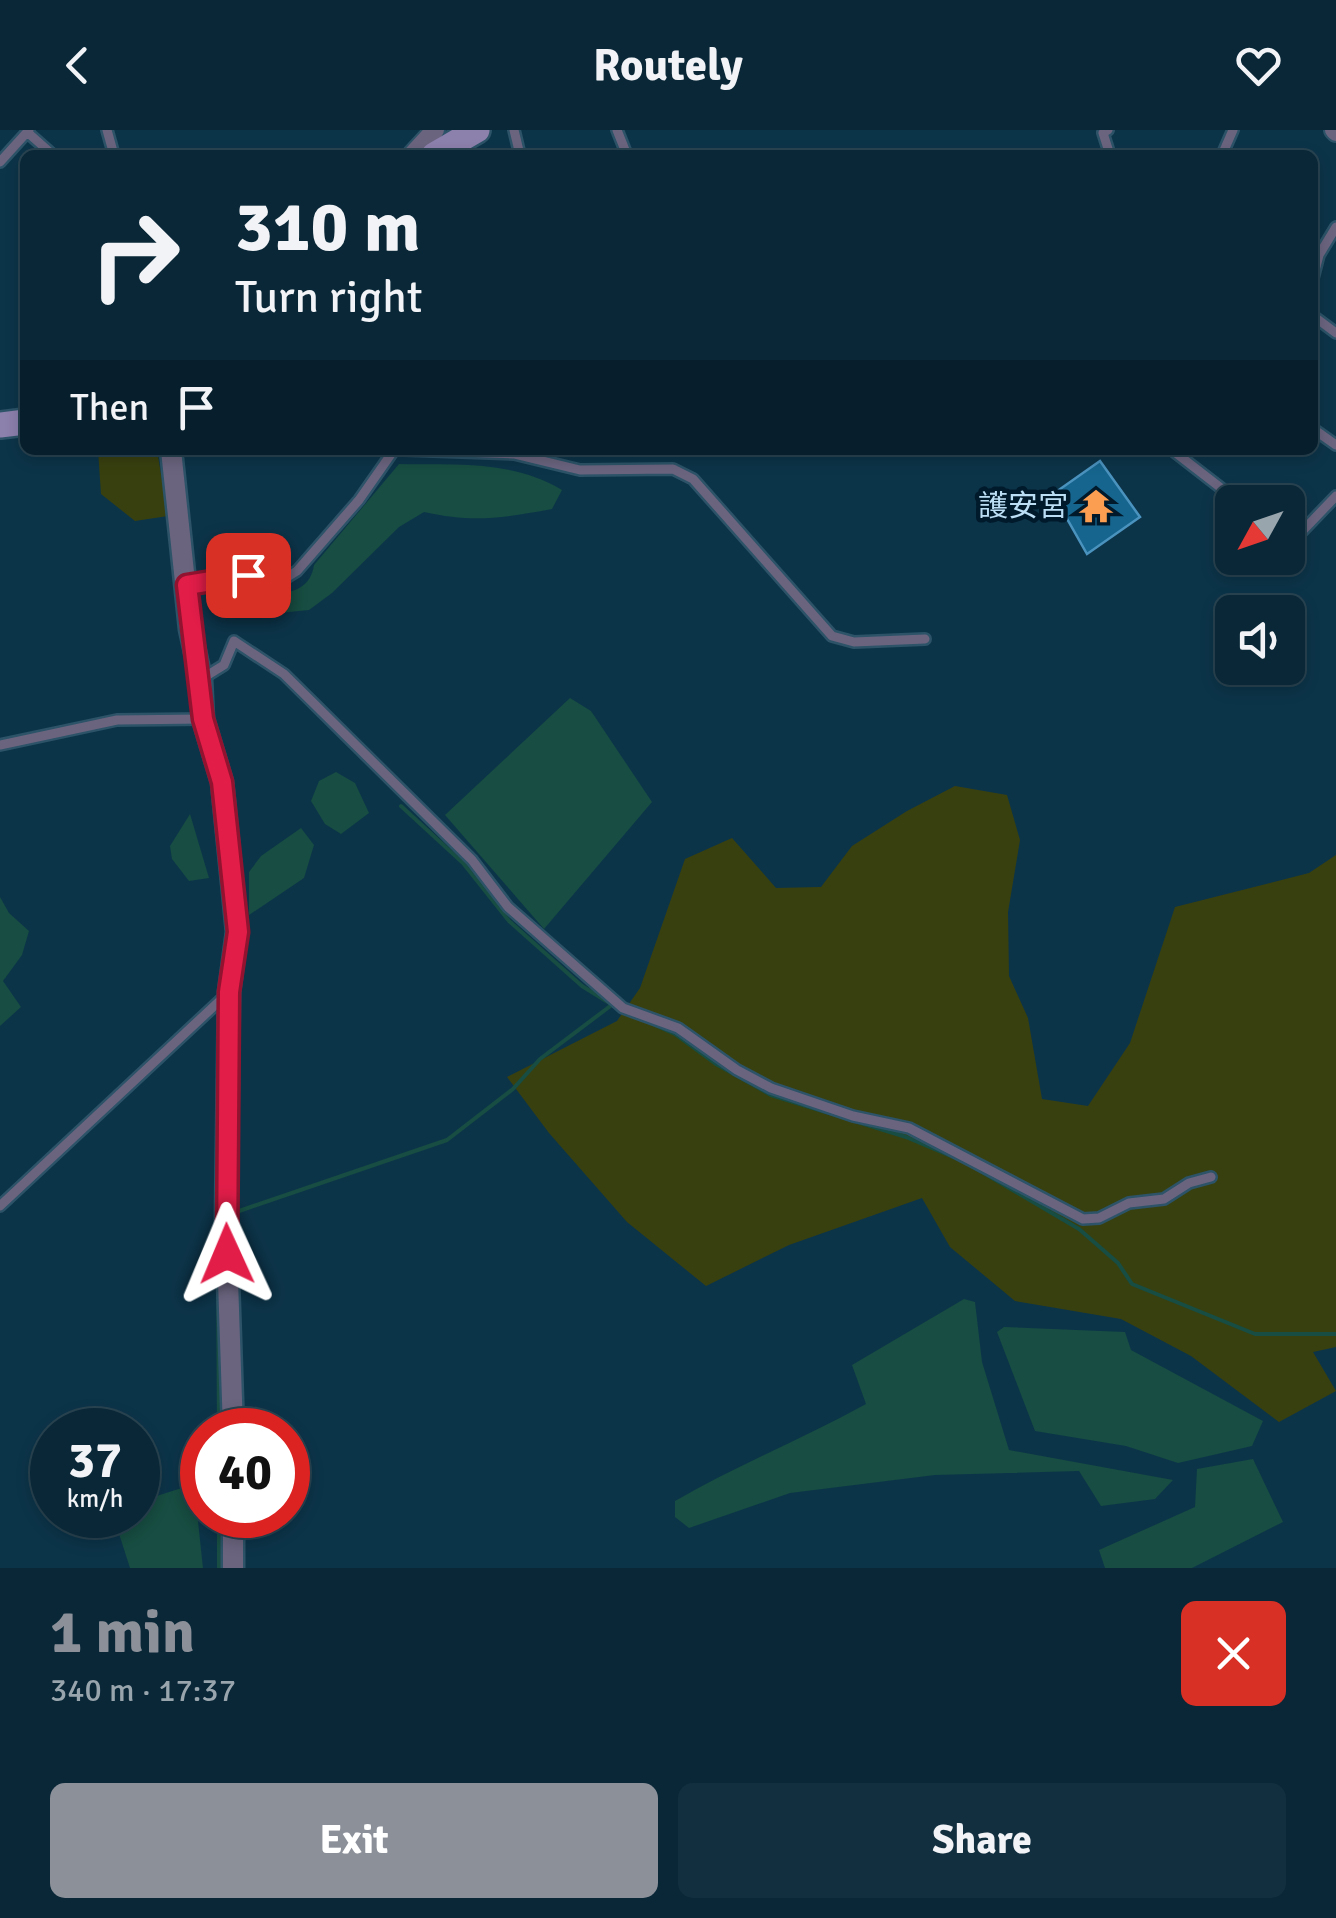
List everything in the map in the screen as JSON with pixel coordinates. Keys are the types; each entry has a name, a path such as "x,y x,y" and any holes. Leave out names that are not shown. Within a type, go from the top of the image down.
{"main road":[{"path":"442,150 469,132"}],"street":[{"path":"417,150 435,130"},
{"path":"172,455 190,629 203,719 222,782 238,932 229,992 226,1220 231,1408"},
{"path":"232,1568 233,1538"}],"lane":[{"path":"0,162 28,131 48,150"},
{"path":"1318,259 1336,227"},
{"path":"187,585 248,575 284,579 359,500 390,455"},
{"path":"526,455 580,470 672,469 693,479 832,636 854,642 924,638"},
{"path":"1178,455 1216,485"},
{"path":"1183,460 1188,455"},
{"path":"1305,528 1336,496"},
{"path":"200,680 224,665 234,641 284,674 472,860 508,907 598,988 623,1008 678,1028 737,1070 771,1088 853,1116 909,1128 1083,1219 1098,1218 1129,1203 1164,1199 1189,1183 1212,1177"},
{"path":"0,745 116,720 203,719"},
{"path":"0,1206 229,992"}],"shaded area":[{"path":"98,455 158,455 168,516 135,521 101,494"},
{"path":"399,464 503,469 524,473 562,490 552,509 518,515 473,518 424,512 399,527 332,593 309,610 230,618 221,600 302,587 314,565"},
{"path":"570,698 591,711 652,802 544,929 445,815"},
{"path":"336,772 355,783 369,813 341,834 325,824 311,801 319,781"},
{"path":"955,786 1007,795 1020,840 1008,912 1009,976 1028,1018 1042,1099 1088,1106 1130,1043 1175,907 1309,873 1336,855 1336,1347 1313,1352 1336,1391 1279,1422 1191,1356 1121,1319 1015,1301 950,1247 922,1198 789,1245 706,1286 627,1222 549,1133 507,1077 617,1021 640,988 685,859 732,838 776,888 821,887 852,846"},
{"path":"190,814 209,878 189,881 172,859 170,846"},
{"path":"301,828 314,845 304,878 249,915 249,872 261,856"},
{"path":"0,897 9,913 29,931 22,955 3,981 21,1007 0,1026"},
{"path":"964,1299 975,1302 982,1362 1009,1450 1173,1480 1155,1499 1101,1506 1079,1471 935,1475 790,1493 689,1528 675,1517 675,1501 866,1404 852,1365"},
{"path":"1004,1327 1125,1332 1131,1350 1263,1421 1252,1446 1178,1463 1126,1446 1035,1431 997,1332"},
{"path":"1253,1459 1283,1522 1192,1568 1105,1568 1099,1550 1195,1507 1197,1469"},
{"path":"180,1488 180,1538 200,1538 203,1568 130,1568 120,1538 160,1538 160,1495"}],"building":[{"name":"護安宮","path":"1100,461 1140,517 1087,554 1053,494"}],"waterway":[{"path":"401,806 463,863 509,921 582,986 619,1009"},
{"path":"239,1211 447,1140 513,1089 540,1059 613,1004"},
{"path":"646,1021 675,1034 716,1064 771,1095 906,1137 965,1162 1079,1229 1118,1263 1132,1284 1255,1334 1336,1334"},
{"path":"218,1275 219,1408"},
{"path":"219,1538 219,1568"}],"place":[{"name":"護安宮","path":"1096,506"}],"route":[{"path":"227,1254 229,992 238,932 222,782 203,719 187,585 248,575"}]}
